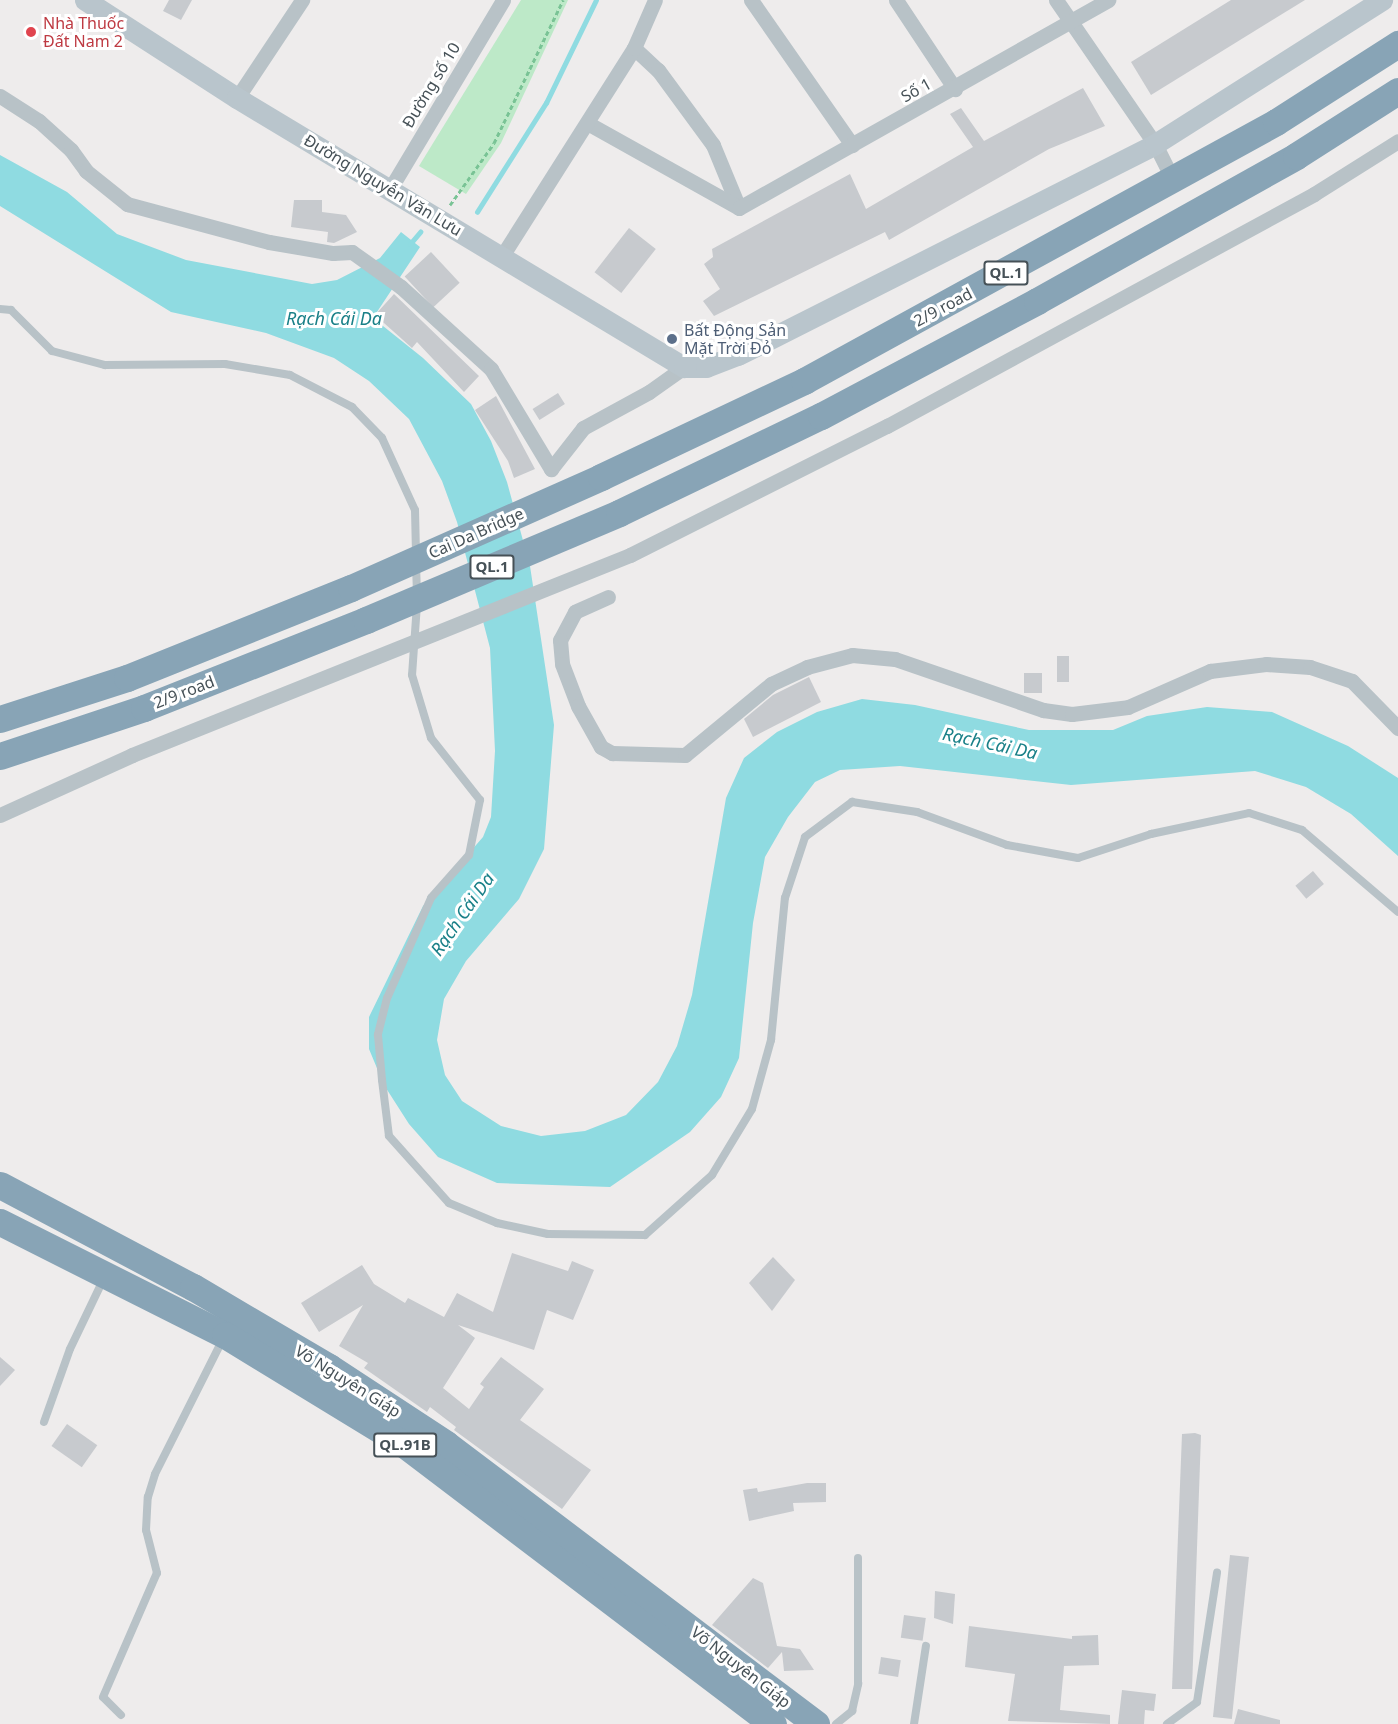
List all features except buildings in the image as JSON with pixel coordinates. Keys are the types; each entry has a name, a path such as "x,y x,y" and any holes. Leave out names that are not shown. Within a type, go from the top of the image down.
{"highway":[{"name":"2/9 road","path":"601,477 804,381 1276,122 1398,44"},
{"name":"2/9 road","path":"0,756 144,708 366,620 619,513 821,416 1037,302 1296,156 1398,91"},
{"name":"Cai Da Bridge","path":"351,588 601,477"},
{"name":"2/9 road","path":"0,719 127,678 351,588"},
{"path":"0,706 127,678"},
{"path":"0,762 144,708"},
{"name":"Võ Nguyên Giáp","path":"0,1185 193,1287 328,1367 446,1444 701,1651 773,1724"},
{"name":"Võ Nguyên Giáp","path":"0,1222 225,1335 405,1445 701,1651 816,1724"}],"street":[{"name":"Đường Nguyễn Văn Lưu","path":"85,0 237,98 684,367"},
{"path":"237,98 302,0"},
{"name":"Đường số 10","path":"390,189 504,0"},
{"path":"502,256 588,124 634,48 655,0"},
{"path":"751,0 852,145"},
{"path":"896,0 955,89"},
{"path":"1056,0 1155,144 1173,180"},
{"name":"Số 1","path":"739,208 955,89 1108,0"},
{"path":"0,96 39,121 71,150 86,171 128,204 280,244 352,252 359,260 401,287 495,374 551,469 583,429 649,392 684,367 706,367 738,355 1155,144 1382,0"},
{"path":"634,48 658,70 712,145 739,208"},
{"path":"588,124 739,208"},
{"path":"0,815 132,755 375,661 630,555 927,405 1314,194 1398,141"},
{"path":"608,597 574,612 560,640 562,664 578,706 601,747 612,753 685,755 771,684 807,667 852,655 895,659 1043,710 1072,714 1128,707 1210,671 1266,664 1310,667 1352,681 1398,728"}],"lane":[{"path":"0,309 11,310 52,351 105,365 225,364 290,375 352,407 382,438 415,510 417,606 412,675 431,738 480,800 469,855 431,898 387,998 378,1035 389,1136 449,1203 497,1223 548,1234 645,1235 712,1174 752,1109 771,1040 784,898 805,837 852,802 917,812 1007,845 1078,858 1151,834 1249,813 1302,830 1398,912"},
{"path":"44,1422 70,1349 106,1274"},
{"path":"121,1715 103,1697 157,1573 146,1530 148,1497 155,1474 225,1335"},
{"path":"836,1724 852,1711 858,1684 858,1558"},
{"path":"1167,1724 1197,1702 1217,1573"},
{"path":"914,1724 926,1646"}],"path":[{"path":"440,219 494,143 564,0"}],"green space":[{"path":"521,0 568,0 501,143 466,194 419,166"}],"water":[{"name":"Rạch Cái Da","path":"0,155 67,192 117,234 186,260 312,284 337,280 380,258 401,232 420,247 373,318 423,358 471,404 491,441 507,482 530,566 554,725 544,849 519,899 466,961 444,999 437,1040 445,1075 462,1101 501,1126 541,1136 585,1131 626,1115 658,1082 677,1046 692,995 726,798 744,758 777,732 817,712 862,699 915,705 1029,730 1113,730 1147,716 1207,707 1272,712 1348,746 1398,778 1398,856 1351,814 1306,787 1255,771 1071,785 900,766 840,770 815,782 788,817 765,857 753,923 739,1058 721,1097 690,1132 610,1187 497,1183 438,1157 409,1124 384,1085 369,1049 369,1017 423,906 483,837 491,817 495,751 490,648 457,522 442,481 409,419 369,381 334,358 266,333 171,312 0,206"}],"waterway":[{"path":"477,212 546,103 596,0"},
{"path":"410,244 420,232"}],"place":[{"name":"Nhà Thuốc Đất Nam 2","path":"31,32"},
{"name":"Bất Động Sản Mặt Trời Đỏ","path":"672,339"}]}
